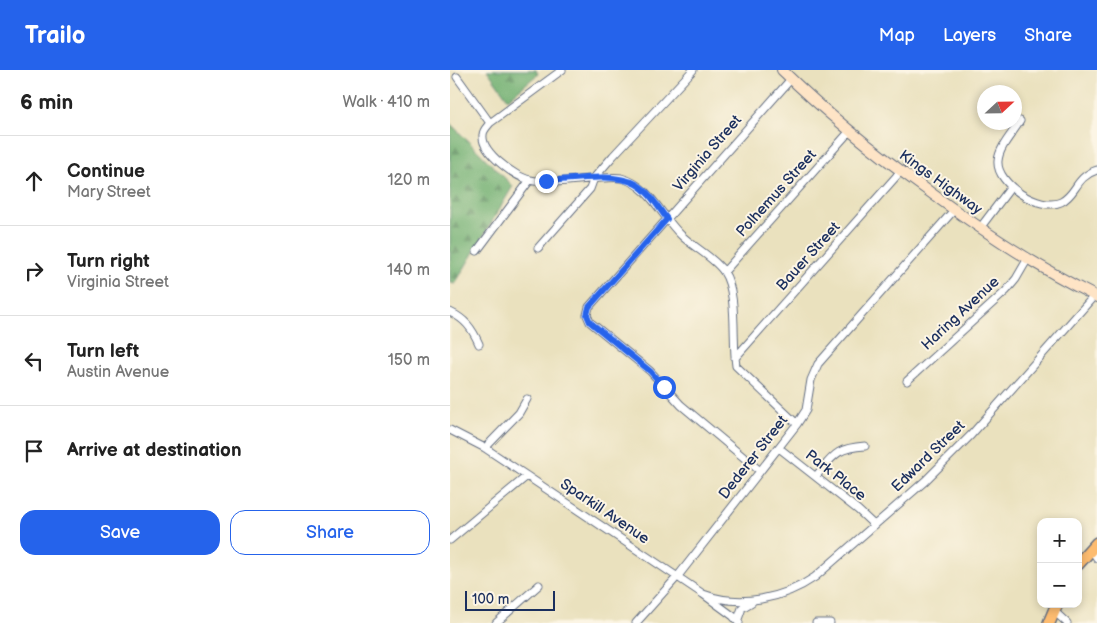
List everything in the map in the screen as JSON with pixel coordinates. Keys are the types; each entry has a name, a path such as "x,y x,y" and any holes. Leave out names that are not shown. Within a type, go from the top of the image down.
{"main road":[{"path":"1079,563 1095,550"},
{"path":"1049,623 1055,608"}],"street":[{"path":"562,70 490,123 484,129 482,136 484,146 509,170 530,180 620,178 637,184 650,196 680,235 724,272 729,285 734,317 736,366 797,424"},
{"path":"538,248 590,189 594,178 693,70"},
{"name":"Kings Highway","path":"782,70 849,132 954,210 1027,260 1095,296"},
{"path":"456,77 490,123"},
{"name":"Virginia Street","path":"760,471 681,405 650,371 590,322 587,315 589,307 791,79"},
{"path":"1014,130 1000,153 999,170 1004,180 1011,187 1037,203 1049,205 1061,202 1070,195 1081,179 1089,172 1097,170"},
{"name":"Polhemus Street","path":"724,272 849,132"},
{"name":"Bauer Street","path":"735,358 901,171"},
{"path":"477,251 530,180"},
{"path":"980,228 1011,187"},
{"name":"Dederer Street","path":"636,623 678,576 797,424 806,410 811,380 818,364 954,210"},
{"name":"Haring Avenue","path":"907,382 1006,291 1027,260"},
{"name":"Edward Street","path":"703,594 726,600 755,601 780,595 802,586 830,565 925,481 972,435 1095,296"},
{"path":"450,312 463,319 474,333 479,344"},
{"path":"485,448 519,413 527,399"},
{"name":"Sparkill Avenue","path":"450,430 485,448 678,576 738,621"},
{"path":"816,476 840,450 865,446"},
{"name":"Park Place","path":"780,448 874,525"},
{"path":"450,540 527,476"},
{"path":"496,623 539,585"},
{"path":"738,621 742,608 755,601"},
{"path":"1055,608 1068,623"},
{"path":"816,623 830,623"}],"green space":[{"path":"487,70 536,70 538,74 508,99"},
{"path":"450,123 513,186 455,284 450,283"}],"route":[{"path":"546,181 620,178 637,184 650,196 667,219 589,307 587,315 590,322 650,371 664,387"}]}
